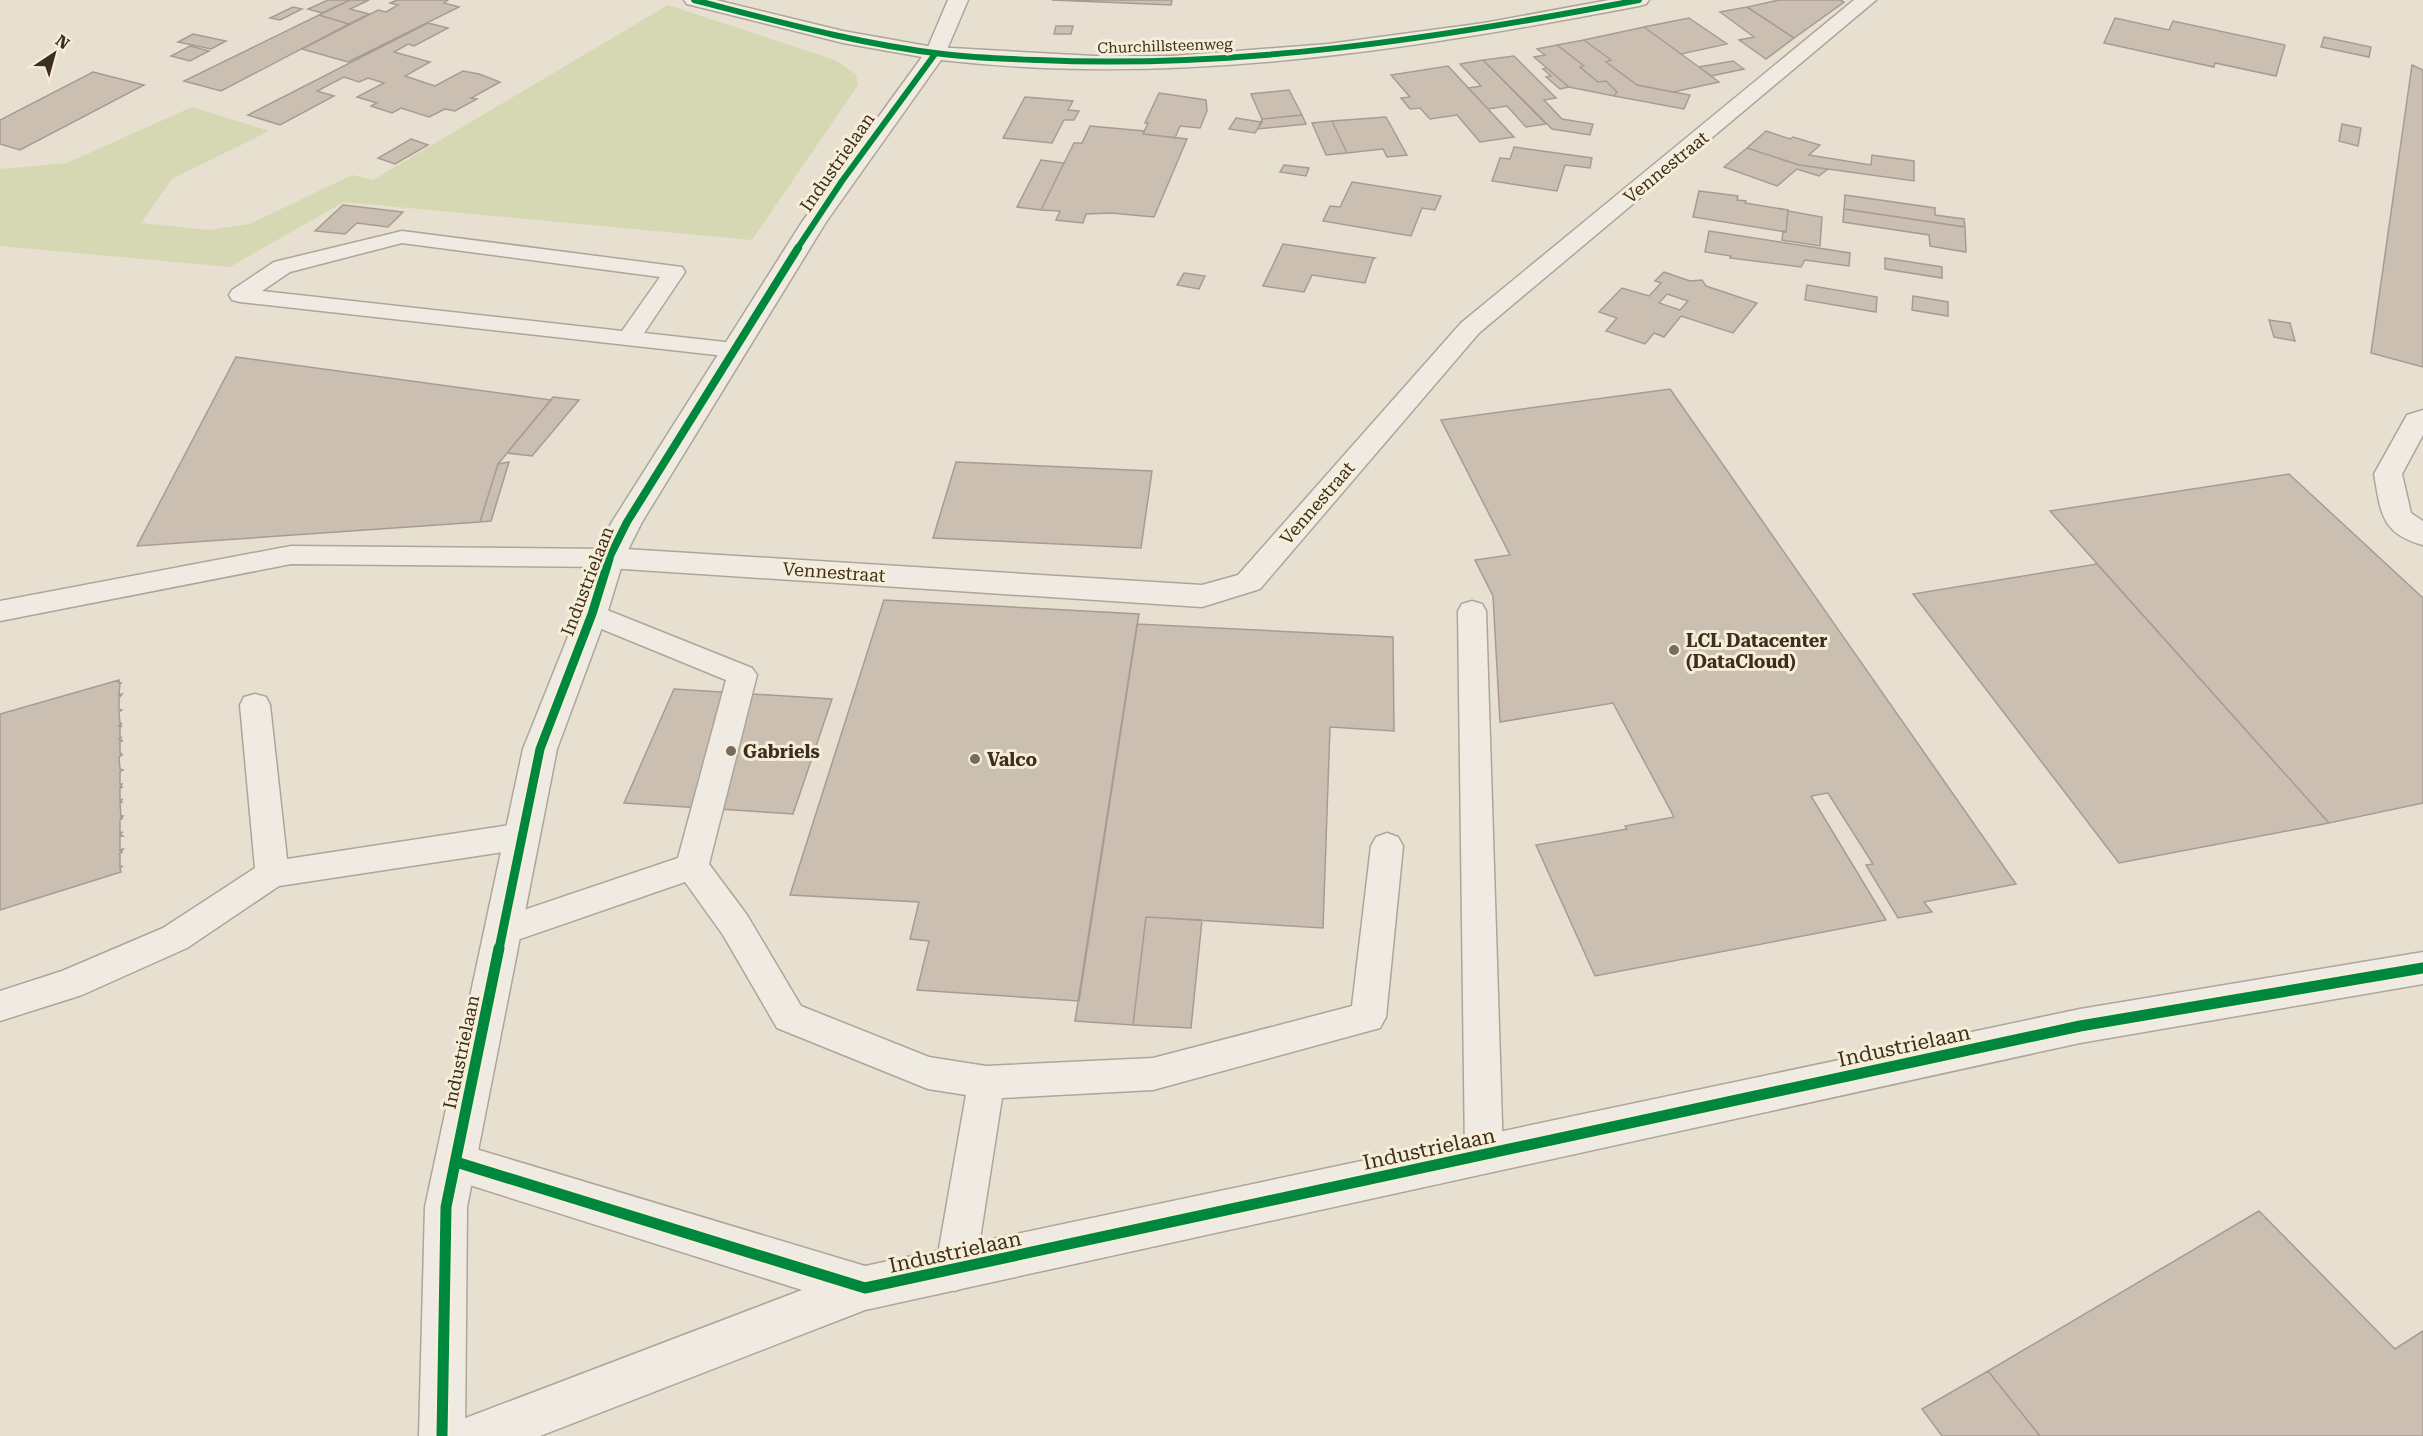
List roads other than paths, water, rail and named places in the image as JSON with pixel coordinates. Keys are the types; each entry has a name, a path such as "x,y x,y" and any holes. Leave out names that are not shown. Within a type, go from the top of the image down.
{"street":[{"name":"Churchillsteenweg","path":"694,0 832,36 936,54 1124,65 1294,56 1425,39 1639,0"},
{"path":"936,54 958,0"},
{"name":"Vennestraat","path":"609,558 1202,596 1249,582 1470,328 1866,0"},
{"name":"Industrielaan","path":"442,1436 446,1207 540,749 592,614 609,558 627,522 842,181 936,54"},
{"path":"2423,418 2417,420 2388,474 2397,518 2423,535"},
{"name":"Industrielaan","path":"456,1162 865,1288 955,1271 2080,1026 2423,968"},
{"path":"480,1436 865,1288"}],"lane":[{"path":"629,338 674,272 402,237 282,267 240,295 734,350"},
{"path":"0,611 291,555 609,558"},
{"path":"1472,611 1484,1155"},
{"path":"592,614 742,675 692,866"},
{"path":"255,705 272,874"},
{"path":"0,1006 70,984 175,938 272,874 523,836"},
{"path":"692,866 735,925 789,1017 928,1074 986,1082 1153,1074 1368,1017 1387,846"},
{"path":"503,931 692,866"},
{"path":"955,1271 986,1082"}],"place":[{"name":"LCL Datacenter (DataCloud)","path":"1674,650"},
{"name":"Gabriels","path":"731,751"},
{"name":"Valco","path":"975,759"}]}
